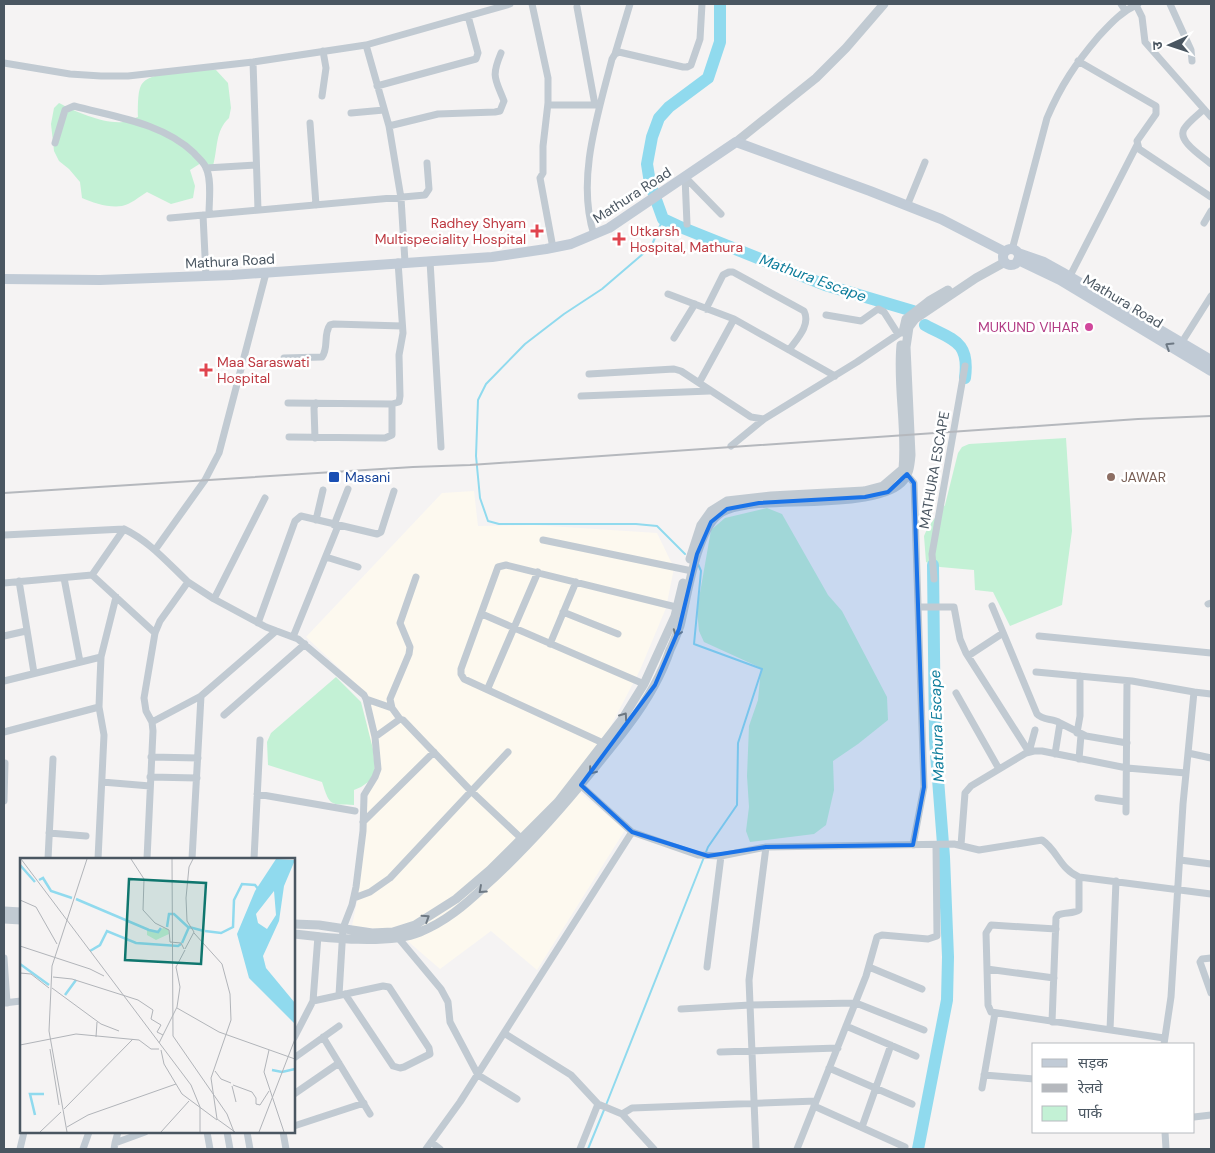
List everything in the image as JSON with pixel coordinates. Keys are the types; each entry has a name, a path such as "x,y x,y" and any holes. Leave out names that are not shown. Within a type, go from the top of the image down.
{"main road":[{"name":"Mathura Road","path":"4,280 100,280 266,273 492,257 553,248 571,244 609,228 736,142 941,219 1010,256 1112,305 1182,342 1211,360"},
{"name":"Mathura Road","path":"1010,256 1044,262 1070,276 1211,371"}],"street":[{"path":"4,63 70,74 128,76 254,62 366,46 510,4"},
{"path":"532,4 548,78 543,173 540,178 553,248"},
{"path":"594,235 588,213 588,164 590,150 598,105 630,4"},
{"path":"615,54 625,52 687,68 691,65 700,39 702,4"},
{"path":"736,142 816,78 846,48 884,4"},
{"path":"295,924 395,935 415,925 459,897 522,839 633,720 655,686 679,629 680,608 701,525 711,511 727,501 771,496 864,491 883,486 905,472 911,455 906,347 909,327 915,319 1010,256 1047,118 1078,61 1123,7 1137,4 1142,17 1145,42 1211,117"},
{"path":"1170,4 1191,50 1192,61"},
{"path":"577,7 598,105"},
{"path":"377,86 476,59 478,53 468,16"},
{"path":"288,403 392,404 399,402 399,355 402,326 401,198 389,126 366,46"},
{"path":"322,96 325,75 323,52"},
{"path":"389,126 438,114 495,112 500,110 504,101 494,73 501,53"},
{"path":"1070,276 1137,145 1138,138 1156,114 1156,106 1078,61"},
{"path":"254,62 258,210"},
{"path":"548,105 598,105"},
{"path":"55,142 65,110 74,106 132,121 168,135 188,148 206,168 208,176 206,276"},
{"path":"1204,109 1186,126 1182,131 1182,136 1185,141 1211,164"},
{"path":"351,113 384,110"},
{"path":"310,123 316,205"},
{"path":"1137,145 1139,149 1211,197"},
{"path":"170,218 382,198 425,196 428,193 427,162"},
{"path":"907,206 925,162"},
{"path":"206,168 256,165"},
{"path":"685,177 721,214"},
{"path":"685,177 687,224"},
{"path":"1204,223 1211,211"},
{"path":"913,846 924,787 914,483 905,472 899,370 901,333 906,319 929,301 1010,256"},
{"path":"430,261 441,447"},
{"path":"706,309 723,275 733,272 804,312 807,320 805,326 789,350"},
{"path":"155,550 204,480 219,453 266,273"},
{"path":"668,294 734,319 835,376"},
{"path":"1182,342 1211,296"},
{"path":"674,338 695,304"},
{"path":"826,315 861,322 878,309 884,312 901,333"},
{"path":"699,383 734,319"},
{"path":"284,358 322,357 325,352 328,327 334,324 402,326"},
{"path":"731,446 764,419 901,333"},
{"name":"MATHURA ESCAPE","path":"934,579 932,554 965,366"},
{"path":"589,374 674,369 682,371 751,417 764,419"},
{"path":"581,396 710,391"},
{"path":"315,438 314,408 316,403"},
{"path":"289,437 389,437 392,435 392,404"},
{"path":"293,637 326,556 348,489"},
{"path":"316,520 323,490"},
{"path":"258,623 295,521 301,516 336,526 379,534 394,491"},
{"path":"214,600 265,498"},
{"path":"92,575 124,529"},
{"path":"4,535 124,529 134,533 155,550 188,582 214,600 258,623 305,644 366,698 375,738 378,769 364,795 363,822 354,898 343,928 342,995 394,1066 404,1067 430,1054 429,1048 389,986 383,986 342,995 313,1001"},
{"path":"543,540 690,571"},
{"path":"326,556 358,567"},
{"path":"603,743 464,678 461,674 461,669 498,568 506,565 538,572 680,608"},
{"path":"488,688 538,572"},
{"path":"4,583 92,575 155,632"},
{"path":"416,577 401,618 402,629 410,647 409,654 390,699 392,708 471,791 522,839"},
{"path":"64,578 80,662"},
{"path":"19,581 34,674"},
{"path":"147,858 153,730 152,722 146,711 144,698 155,632 160,621 188,582"},
{"path":"550,644 576,582"},
{"path":"98,858 104,735 99,707 101,657 116,597"},
{"path":"992,606 1037,714 1042,718 1060,723 1079,734 1127,743"},
{"path":"919,607 954,607 960,639 968,656 1029,752"},
{"path":"295,934 363,940 419,933 445,920 465,904 535,838 577,782 644,684 680,608"},
{"path":"563,612 618,634"},
{"path":"482,614 644,684"},
{"path":"4,636 26,631"},
{"path":"152,722 201,696 276,631"},
{"path":"968,656 1003,633"},
{"path":"1039,636 1211,654"},
{"path":"224,715 305,644"},
{"path":"4,682 101,657"},
{"path":"1036,672 1127,681 1211,694"},
{"path":"1079,759 1080,676"},
{"path":"1126,812 1127,681"},
{"path":"1056,929 992,925 986,933 988,1009 995,1013 1110,1030 1164,1041 1171,997 1186,773 1194,692"},
{"path":"956,693 1000,769"},
{"path":"192,858 201,696"},
{"path":"366,698 392,708"},
{"path":"4,732 99,707"},
{"path":"375,738 400,718"},
{"path":"1054,754 1060,723"},
{"path":"1029,752 1035,730"},
{"path":"254,858 260,740"},
{"path":"958,844 965,793 971,786 1029,752 1042,751 1127,768 1186,773"},
{"path":"363,822 434,752"},
{"path":"354,898 383,885 508,752"},
{"path":"1188,753 1211,758"},
{"path":"151,758 198,758"},
{"path":"48,858 53,759"},
{"path":"4,801 5,763"},
{"path":"150,777 197,778"},
{"path":"102,782 150,786"},
{"path":"577,782 632,832 698,855 721,856 766,847 938,846 958,844 979,850 1042,840 1051,846 1064,867 1071,874 1079,877 1211,894"},
{"path":"257,794 354,811"},
{"path":"1098,798 1126,802"},
{"path":"426,1149 460,1102 632,832"},
{"path":"49,833 86,836"},
{"path":"797,1149 856,1003 877,937 882,935 928,939 937,936 938,846"},
{"path":"756,1149 749,980 766,847"},
{"path":"707,967 721,856"},
{"path":"1180,860 1211,864"},
{"path":"1052,1022 1058,915 1079,910 1079,877"},
{"path":"1110,1030 1116,882"},
{"path":"459,897 465,904"},
{"path":"4,911 20,912"},
{"path":"4,919 20,920"},
{"path":"395,935 441,989 448,1002 450,1022 478,1074 517,1098"},
{"path":"295,1036 313,1001 318,936"},
{"path":"4,958 6,1003 20,1001"},
{"path":"1211,958 1202,959 1200,962 1211,993"},
{"path":"869,967 922,989"},
{"path":"987,969 1054,978"},
{"path":"681,1009 750,1005 856,1003 924,1030"},
{"path":"982,1088 995,1013"},
{"path":"295,1022 302,1024"},
{"path":"295,1057 339,1026"},
{"path":"846,1026 916,1056"},
{"path":"504,1033 571,1075 600,1105 620,1113 654,1149"},
{"path":"323,1037 370,1114"},
{"path":"862,1127 891,1045"},
{"path":"720,1052 838,1048"},
{"path":"295,1093 339,1063"},
{"path":"829,1068 912,1104"},
{"path":"984,1075 1032,1079"},
{"path":"295,1126 364,1103"},
{"path":"620,1113 632,1108 754,1103 815,1104 906,1147"},
{"path":"580,1149 600,1105"},
{"path":"1195,1116 1211,1115"},
{"path":"20,1149 24,1133"},
{"path":"83,1149 89,1133"},
{"path":"115,1146 118,1133"},
{"path":"115,1146 143,1133"},
{"path":"207,1133 210,1149"},
{"path":"227,1133 230,1149"},
{"path":"247,1133 250,1149"},
{"path":"283,1133 286,1149"},
{"path":"1165,1133 1166,1149"},
{"path":"431,1142 440,1149"}],"highlighted area":[{"path":"907,474 914,483 924,787 913,845 766,847 708,856 632,832 581,785 655,685 679,629 697,554 711,522 727,509 759,503 865,497 888,492"}],"shaded area":[{"path":"474,491 478,526 534,525 657,533 674,568 666,608 640,670 606,735 568,783 625,830 537,970 491,931 440,969 396,931 352,926 358,897 369,788 367,694 306,637 442,493"}],"green space":[{"path":"178,70 216,70 228,83 231,108 229,118 224,123 219,134 213,166 201,163 190,170 195,186 193,198 171,204 147,192 129,204 112,206 101,205 82,198 80,182 59,161 54,151 51,124 54,108 59,103 99,119 115,122 127,121 138,117 139,94 144,82 149,78"},
{"path":"1066,438 1072,531 1062,605 1010,626 993,592 975,590 974,570 940,567 926,562 924,536 928,527 945,505 958,453 962,447 969,444"},
{"path":"767,508 782,514 828,595 842,611 887,697 888,720 833,761 834,790 826,825 814,834 750,842 746,831 749,807 747,776 749,726 758,700 761,668 704,642 699,631 697,610 711,530 725,518"},
{"path":"336,677 361,702 373,749 374,778 354,790 354,805 332,803 327,796 322,782 268,765 267,742 271,733"}],"waterway":[{"name":"Mathura Escape","path":"720,4 720,42 708,78 669,107 659,118 652,137 647,164 650,183 663,219 825,285 913,311"},
{"path":"663,219 651,247 602,289 564,314 525,344 486,384 478,400 476,456 480,498 488,521 499,524 636,524 657,526 685,554"},
{"name":"Mathura Escape","path":"925,325 951,338 962,348 966,365 965,378"},
{"path":"606,1105 708,847 737,805 738,743 762,669 694,644 701,571 698,564"},
{"name":"Mathura Escape","path":"918,1149 947,1000 948,957 944,857 935,740 933,565"},
{"path":"588,1149 604,1110"}],"railway":[{"path":"4,493 470,465 1138,419 1211,416"}],"place":[{"name":"Radhey Shyam Multispeciality Hospital","path":"537,231"},
{"name":"Utkarsh Hospital, Mathura","path":"619,239"},
{"name":"MUKUND VIHAR","path":"1089,327"},
{"name":"Maa Saraswati Hospital","path":"206,370"},
{"name":"Masani","path":"334,477"},
{"name":"JAWAR","path":"1111,477"}]}
